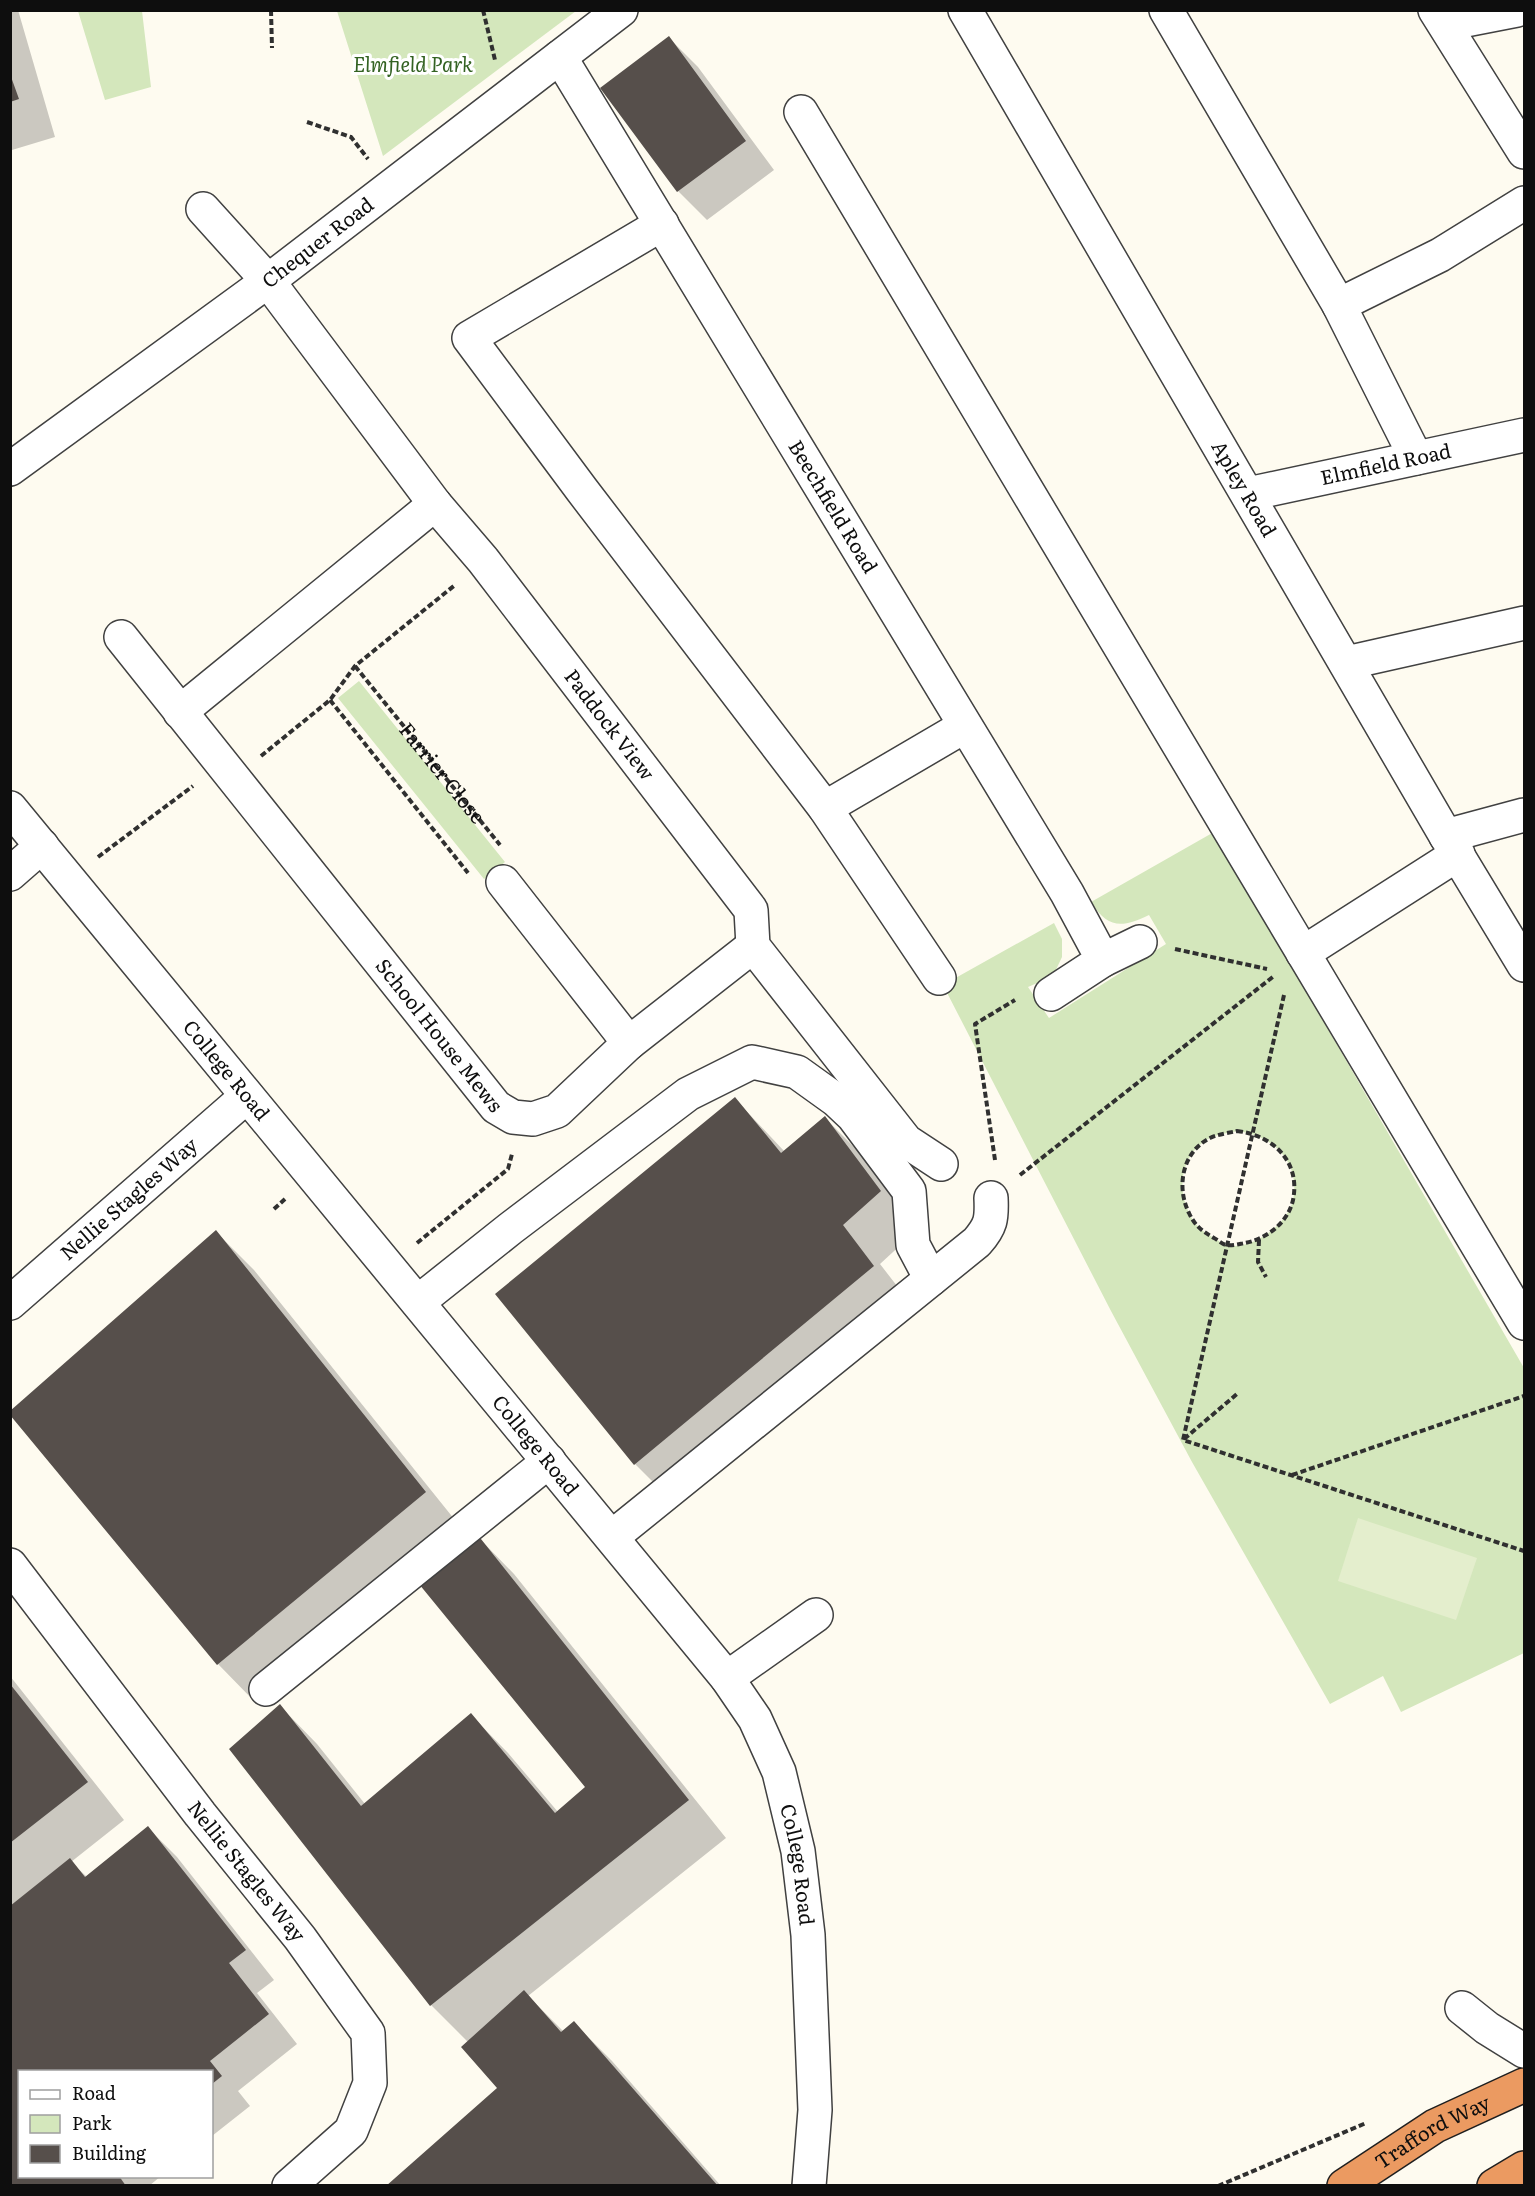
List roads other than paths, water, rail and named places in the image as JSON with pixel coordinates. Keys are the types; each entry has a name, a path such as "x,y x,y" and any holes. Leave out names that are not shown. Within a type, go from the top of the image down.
{"highway":[{"name":"Trafford Way","path":"1344,2186 1435,2126 1524,2085"},
{"path":"1494,2186 1524,2168"}],"street":[{"name":"Chequer Road","path":"10,470 268,281 621,10"},
{"name":"Apley Road","path":"964,10 1524,965"},
{"path":"1166,10 1339,305 1416,458"},
{"path":"1517,10 1440,17 1524,152"},
{"name":"Beechfield Road","path":"560,57 1067,893 1103,960"},
{"path":"801,112 1524,1323"},
{"path":"1339,305 1440,255 1524,203"},
{"name":"Paddock View","path":"203,209 268,281 435,504 483,560 751,910 753,946"},
{"path":"662,224 469,338 589,500 825,808 939,978"},
{"name":"Elmfield Road","path":"1248,494 1524,435"},
{"path":"180,712 435,504"},
{"path":"1346,663 1524,623"},
{"name":"School House Mews","path":"121,637 496,1107 513,1117 533,1119 557,1111 629,1043 753,946"},
{"path":"825,808 965,726"},
{"name":"College Road","path":"10,808 728,1678 755,1719 779,1772 798,1851 808,1935 815,2110 809,2186"},
{"path":"1303,953 1452,845 1524,814"},
{"path":"10,874 42,846"},
{"path":"503,882 629,1043"},
{"path":"1051,994 1103,960 1140,942"},
{"path":"753,946 906,1141 941,1164"},
{"path":"418,1302 511,1228 688,1094 752,1062 797,1072 836,1100 853,1116 909,1191 913,1245 932,1279"},
{"name":"Nellie Stagles Way","path":"10,1303 247,1096"},
{"path":"612,1537 977,1242 989,1229 992,1215 991,1198"},
{"path":"266,1689 549,1461"},
{"name":"Nellie Stagles Way","path":"10,1565 200,1814 300,1938 368,2033 370,2083 351,2131 289,2186"},
{"path":"728,1678 816,1615"},
{"path":"1461,2008 1487,2028 1524,2051"}],"park label":[{"name":"Elmfield Park","path":"413,65"}]}
